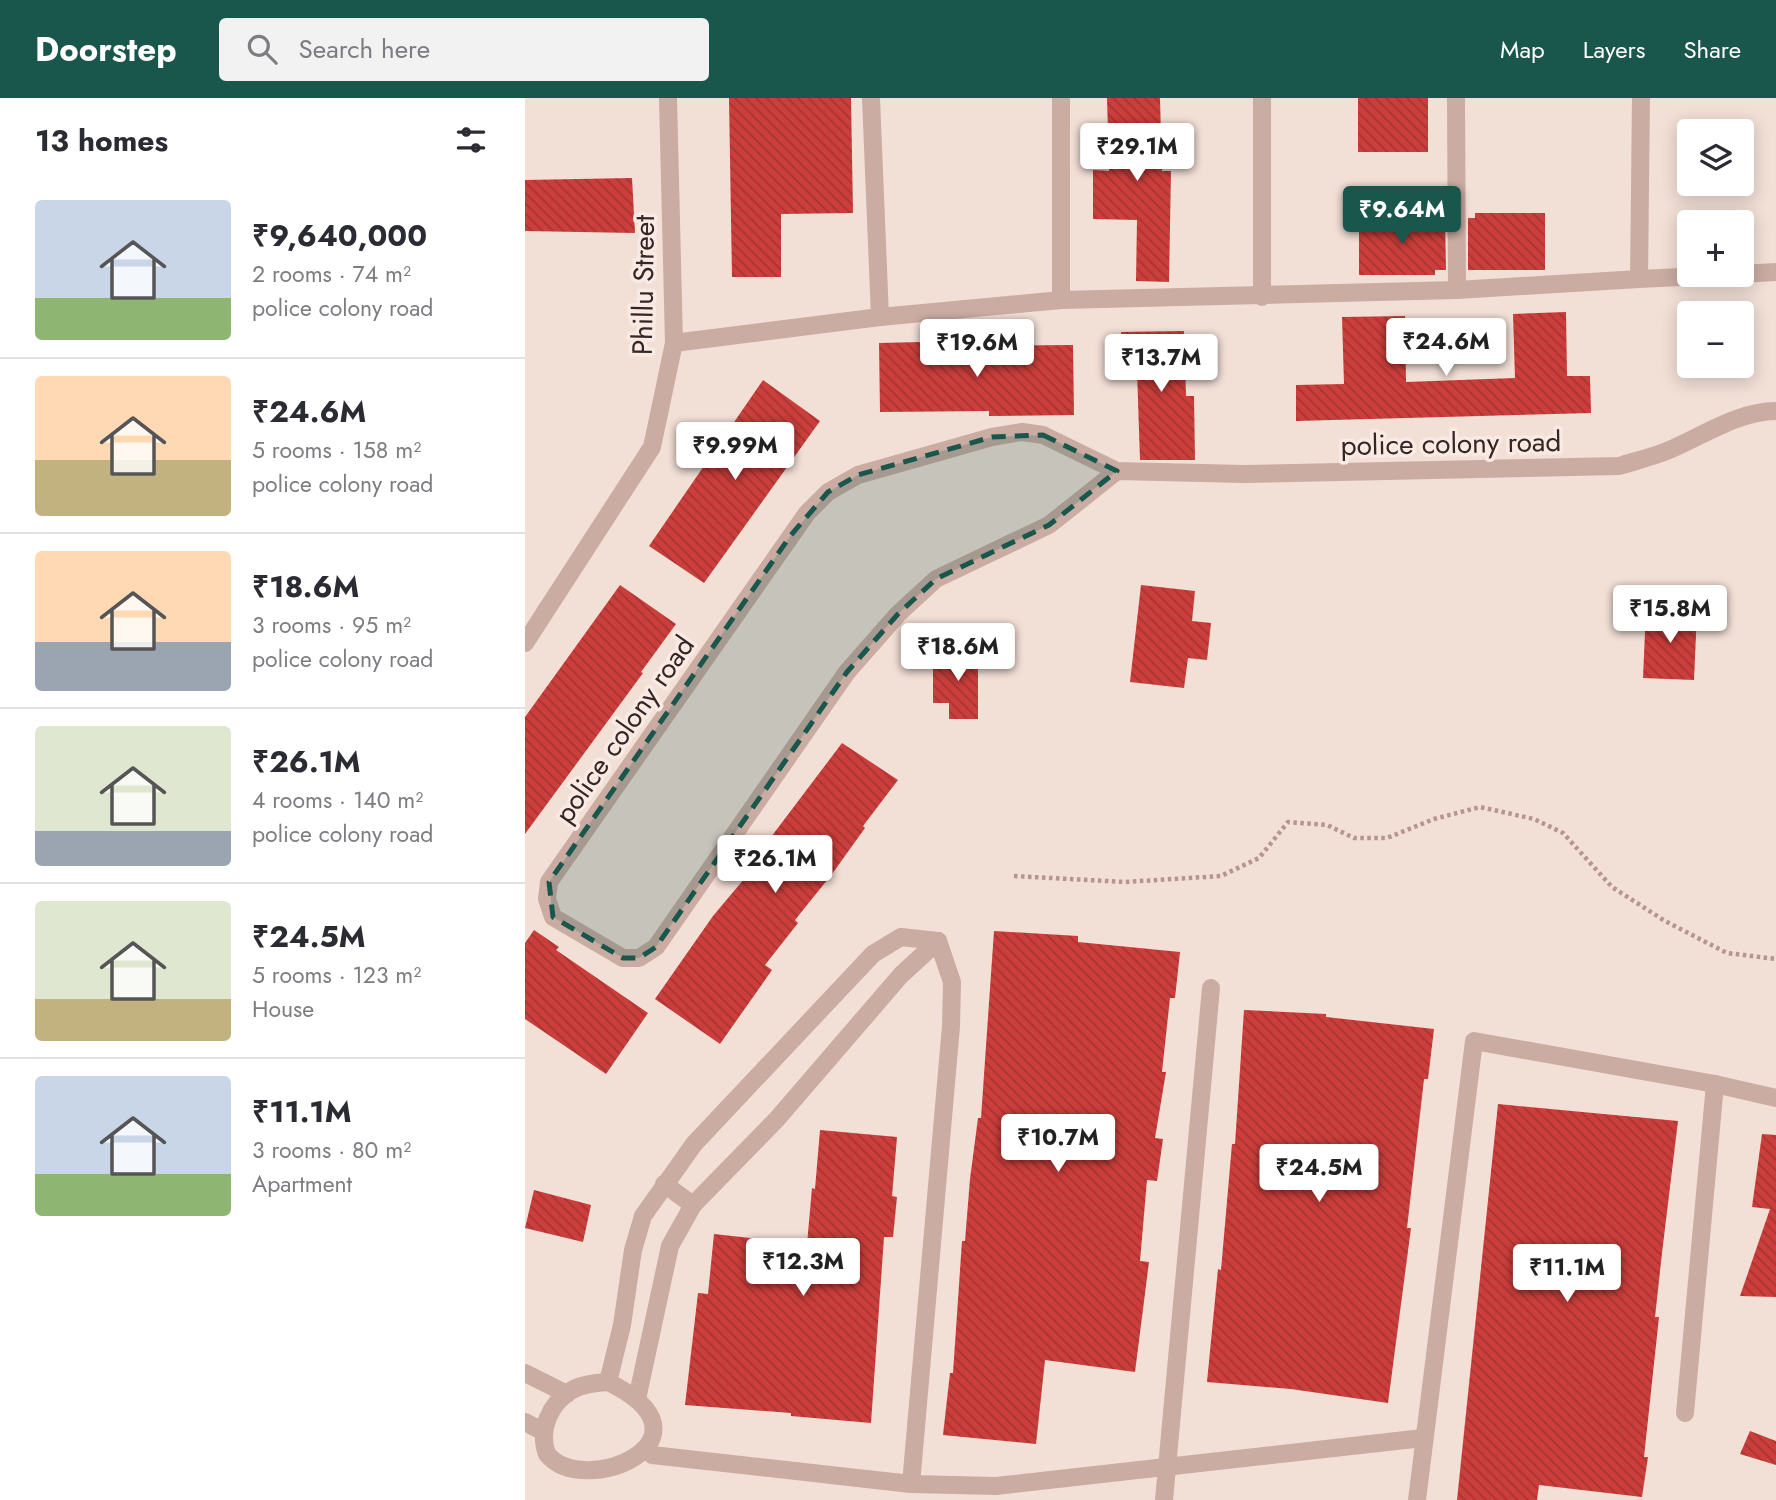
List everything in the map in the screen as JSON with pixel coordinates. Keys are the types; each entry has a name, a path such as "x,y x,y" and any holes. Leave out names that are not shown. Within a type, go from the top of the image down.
{"street":[{"name":"Phillu Street","path":"525,643 652,447 674,343 668,98"},
{"path":"871,98 880,317"},
{"path":"1061,98 1061,300"},
{"path":"1262,98 1262,297"},
{"path":"1456,98 1457,290"},
{"path":"1639,279 1641,98"},
{"path":"1754,273 1776,272"},
{"path":"674,343 880,317 1061,300 1457,290 1677,277"},
{"name":"police colony road","path":"1117,471 1049,525 936,579 898,614 847,671 656,947 639,958 623,957 553,917 547,899 549,882 799,524 828,492 858,475 992,437 1022,432 1043,435 1117,471 1244,474 1619,466 1665,452 1732,422 1767,411 1776,411"},
{"path":"608,1382 622,1325 633,1250 643,1216 664,1184 694,1144 873,954 901,937 938,941"},
{"path":"637,1399 670,1246 693,1205 777,1119 901,975 938,941"},
{"path":"911,1484 951,1026 952,982 938,941"},
{"path":"1164,1500 1211,988"},
{"path":"1417,1500 1474,1041 1715,1084 1776,1098"},
{"path":"1685,1413 1715,1084"},
{"path":"664,1184 693,1205"},
{"path":"525,1373 567,1394"},
{"path":"574,1485 553,1468 545,1451 545,1420 559,1400 589,1384 608,1382 637,1399 647,1413 652,1429 652,1455 635,1478"},
{"path":"525,1422 544,1432"},
{"path":"652,1455 911,1484 996,1486 1423,1438"}],"path":[{"path":"1014,876 1125,882 1221,876 1259,858 1287,822 1327,825 1354,838 1387,838 1434,819 1480,807 1534,819 1563,833 1612,887 1665,921 1727,953 1776,959"}],"highlighted area":[{"path":"1043,435 1117,471 1049,525 936,579 898,614 847,672 656,947 639,958 623,958 553,917 549,882 791,535 828,492 858,475 992,437"}],"building":[{"path":"729,98 851,98 853,213 781,214 781,277 732,277"},
{"path":"1107,98 1160,98 1162,171 1171,171 1169,282 1136,281 1137,220 1093,219 1093,170 1109,171"},
{"path":"1358,98 1428,98 1428,152 1358,152"},
{"path":"632,178 635,233 525,231 525,180"},
{"path":"1475,213 1545,213 1545,270 1468,270 1468,218 1475,218"},
{"path":"1359,218 1445,218 1446,270 1435,270 1435,275 1359,275"},
{"path":"1566,312 1567,376 1590,376 1591,413 1296,421 1296,385 1344,384 1342,317 1405,316 1406,382 1515,378 1513,314"},
{"path":"1184,331 1186,396 1194,396 1195,460 1140,460 1137,371 1121,371 1121,332"},
{"path":"964,341 964,346 1073,345 1074,415 989,416 989,411 880,412 879,343"},
{"path":"763,380 820,421 704,583 649,546"},
{"path":"620,585 676,624 525,834 525,717"},
{"path":"1141,585 1195,591 1192,621 1211,623 1207,660 1188,658 1184,688 1130,682"},
{"path":"1646,610 1697,612 1694,680 1643,678"},
{"path":"946,648 978,648 978,719 949,719 949,703 933,703 933,662 946,662"},
{"path":"842,743 898,780 863,826 865,828 832,874 795,920 798,923 765,965 772,970 720,1044 655,999 713,916 760,860 756,857"},
{"path":"534,930 559,947 556,950 648,1013 606,1074 525,1019 525,943"},
{"path":"994,931 1078,936 1078,942 1180,952 1175,998 1170,998 1162,1072 1166,1072 1155,1138 1163,1139 1157,1181 1147,1180 1140,1261 1149,1262 1135,1372 1045,1360 1036,1444 943,1435 950,1373 953,1373 962,1241 965,1241 978,1118 981,1118"},
{"path":"1244,1010 1326,1014 1326,1017 1434,1029 1428,1079 1424,1079 1407,1228 1411,1228 1388,1403 1291,1389 1207,1382 1218,1269 1221,1270 1232,1144 1235,1144"},
{"path":"1498,1104 1678,1121 1655,1317 1659,1317 1644,1457 1648,1457 1642,1497 1539,1485 1537,1500 1457,1500"},
{"path":"820,1130 897,1137 892,1196 897,1197 893,1237 884,1237 871,1423 791,1416 791,1413 685,1405 698,1293 708,1294 714,1234 807,1244"},
{"path":"1762,1134 1776,1135 1776,1297 1740,1296 1770,1209 1752,1207"},
{"path":"534,1190 591,1205 583,1242 525,1228"},
{"path":"1750,1431 1776,1441 1776,1465 1740,1454"}]}
